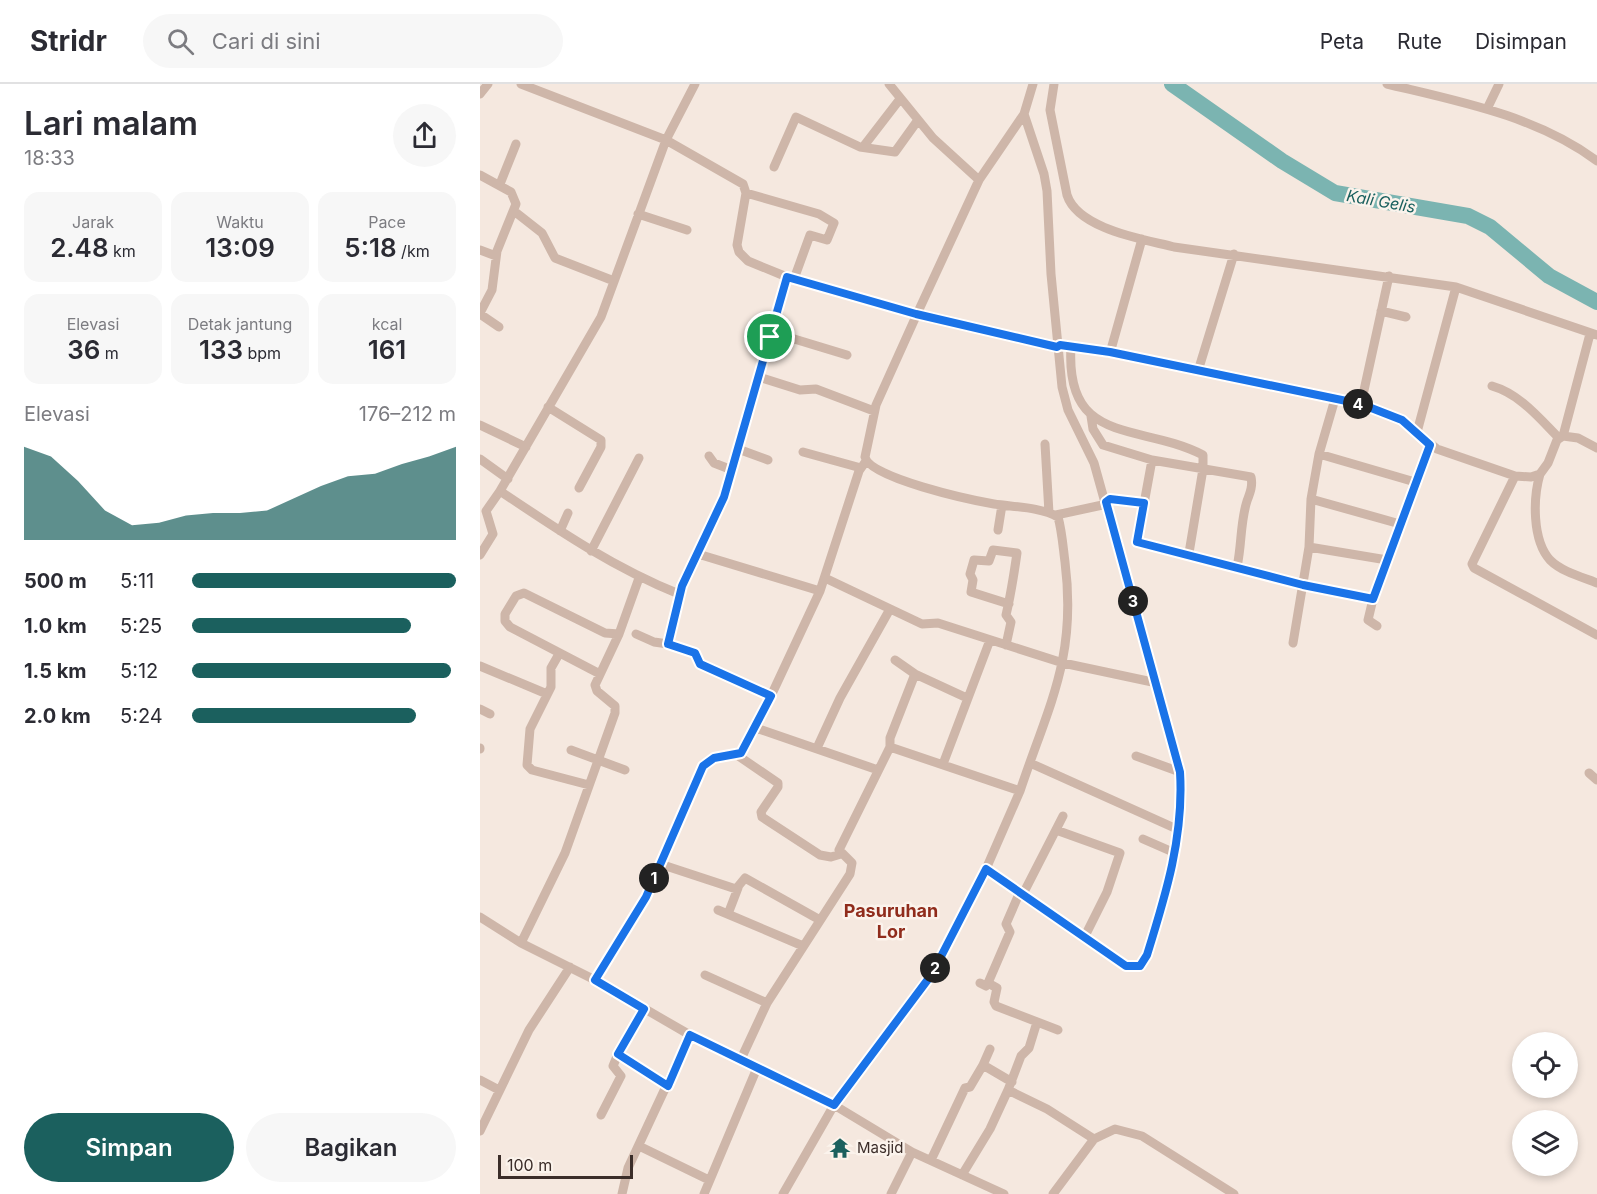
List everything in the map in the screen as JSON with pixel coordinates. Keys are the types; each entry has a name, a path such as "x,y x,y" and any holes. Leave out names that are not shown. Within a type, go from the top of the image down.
{"street":[{"path":"480,94 488,84"},
{"path":"521,84 666,140 743,184 746,193 737,245 739,252 748,261 790,278 916,314 1064,346 1110,352 1361,404 1394,416 1417,432 1430,445 1515,476 1531,477 1540,474"},
{"path":"480,555 494,534 483,515 508,478 601,317 666,140 695,84"},
{"path":"889,84 933,138 979,180"},
{"path":"595,980 637,914 703,766 714,758 737,755 744,749 756,728 825,578 863,464 874,411 916,314 979,180 1024,114 1032,84"},
{"path":"1054,84 1050,110 1070,205 1083,217 1142,239 1174,247 1456,287 1593,334 1561,437 1540,474 1535,505 1536,523 1549,559 1557,566 1597,583"},
{"path":"1387,84 1487,109 1544,131 1596,158"},
{"path":"1487,109 1499,84"},
{"path":"863,147 900,99"},
{"path":"986,869 1020,895 1126,966 1140,966 1147,955 1170,882 1179,830 1180,772 1111,501 1065,399 1064,346 1047,192 1044,174 1024,114"},
{"path":"774,167 796,117 863,147 895,152 918,120"},
{"path":"500,184 516,144"},
{"path":"480,175 500,184 514,196 514,211 496,256 492,290 480,314 499,327"},
{"path":"746,193 833,221 832,242 810,235"},
{"path":"514,211 542,233 555,258 614,281"},
{"path":"638,214 687,230"},
{"path":"668,644 680,594 724,497 770,337 790,278 814,225"},
{"path":"1110,352 1142,239"},
{"path":"480,250 496,256"},
{"path":"1198,371 1234,254"},
{"path":"1361,404 1389,276"},
{"path":"1417,432 1456,287"},
{"path":"1381,311 1406,317"},
{"path":"770,337 791,338 847,356"},
{"path":"1064,346 1073,386 1082,407 1091,416 1118,428 1200,453 1204,457 1189,553"},
{"path":"759,377 800,390 816,389 874,411"},
{"path":"1492,386 1518,398 1561,437 1578,438 1597,448"},
{"path":"1293,643 1299,584 1309,547 1311,499 1319,454 1335,399"},
{"path":"548,406 601,440 601,447 579,488"},
{"path":"1091,416 1093,429 1102,445 1152,460 1251,477 1252,483 1241,522 1242,546 1238,567"},
{"path":"480,425 526,447"},
{"path":"783,1194 834,1105 932,974 986,869 1020,791 1056,692 1063,663 1070,610 1053,514 1045,444"},
{"path":"1377,626 1368,620 1373,599 1430,445"},
{"path":"738,449 768,460"},
{"path":"803,452 863,464 922,486 1002,505 1053,514 1111,501 1144,503"},
{"path":"1319,454 1415,482"},
{"path":"709,456 711,462 732,470"},
{"path":"591,551 639,458"},
{"path":"480,459 508,478"},
{"path":"1152,460 1137,542 1189,553 1299,584 1373,599"},
{"path":"1515,476 1472,564 1474,568 1597,635"},
{"path":"500,491 591,551 639,578 680,594"},
{"path":"1311,499 1400,524"},
{"path":"998,530 1002,505"},
{"path":"560,531 568,513"},
{"path":"1309,547 1387,560"},
{"path":"1006,645 1011,622 1006,616 1009,604 1017,553 993,550 989,561 974,560 970,574 974,580 971,592 1009,604"},
{"path":"698,554 820,591"},
{"path":"521,943 556,876 616,709 596,689 639,578"},
{"path":"825,578 922,624 938,623 1063,663 1157,682"},
{"path":"600,674 507,624 505,614 518,594 524,593 605,633 619,634"},
{"path":"817,748 840,698 890,609"},
{"path":"636,634 654,642 695,653 700,664 771,696"},
{"path":"944,764 990,640"},
{"path":"559,654 551,668 552,684 530,729 527,765 532,770 590,785"},
{"path":"895,660 915,674 967,698"},
{"path":"480,666 547,694"},
{"path":"841,854 840,847 890,747 890,738 915,674"},
{"path":"480,709 490,714"},
{"path":"756,728 878,770"},
{"path":"890,747 1020,791"},
{"path":"571,750 625,770"},
{"path":"737,755 778,783 778,787 761,812 762,817 820,855 831,857 841,854 851,860 852,870 767,1004 741,1059"},
{"path":"1136,756 1180,772"},
{"path":"1030,763 1179,830"},
{"path":"1589,773 1597,780"},
{"path":"1058,1030 996,1006 994,1002 997,988 984,983 1010,932 1006,924 1063,816"},
{"path":"1056,830 1120,854 1107,892 1084,938"},
{"path":"1143,839 1175,853"},
{"path":"660,864 738,888"},
{"path":"728,914 738,888 744,879 747,879 820,920"},
{"path":"718,910 803,946"},
{"path":"480,917 521,943 595,980 690,1035 834,1105 912,1152 1004,1194"},
{"path":"480,1131 529,1030 570,967"},
{"path":"705,975 767,1004"},
{"path":"601,1115 621,1076 613,1066 644,1009"},
{"path":"962,1175 990,1129 1021,1056 1029,1048 1037,1022"},
{"path":"622,1194 628,1168 690,1035"},
{"path":"931,1160 965,1088 970,1087 990,1049"},
{"path":"618,1054 668,1086"},
{"path":"983,1065 1010,1086 1094,1139"},
{"path":"704,1194 757,1068"},
{"path":"480,1080 499,1090"},
{"path":"1053,1194 1094,1139 1115,1129 1134,1132 1233,1194"},
{"path":"639,1146 710,1180"},
{"path":"891,1194 912,1152"}],"waterway":[{"name":"Kali Gelis","path":"1172,84 1282,161 1335,193 1468,216 1490,227 1549,276 1597,302"}],"place":[{"name":"Masjid","path":"840,1148"}],"district":[{"name":"Pasuruhan Lor","path":"891,921"}],"route":[{"path":"787,277 916,314 1057,347 1071,346 1110,352 1361,404 1402,420 1430,445 1373,599 1303,585 1189,553 1137,542 1144,503 1110,499 1106,502 1180,772 1180,823 1174,862 1147,955 1140,966 1136,968 1126,966 986,869 932,974 834,1105 690,1035 668,1086 618,1054 644,1009 595,980 646,897 703,766 714,758 741,753 771,696 698,663 695,653 668,644 669,632 682,586 724,497 770,337 787,277"}]}
